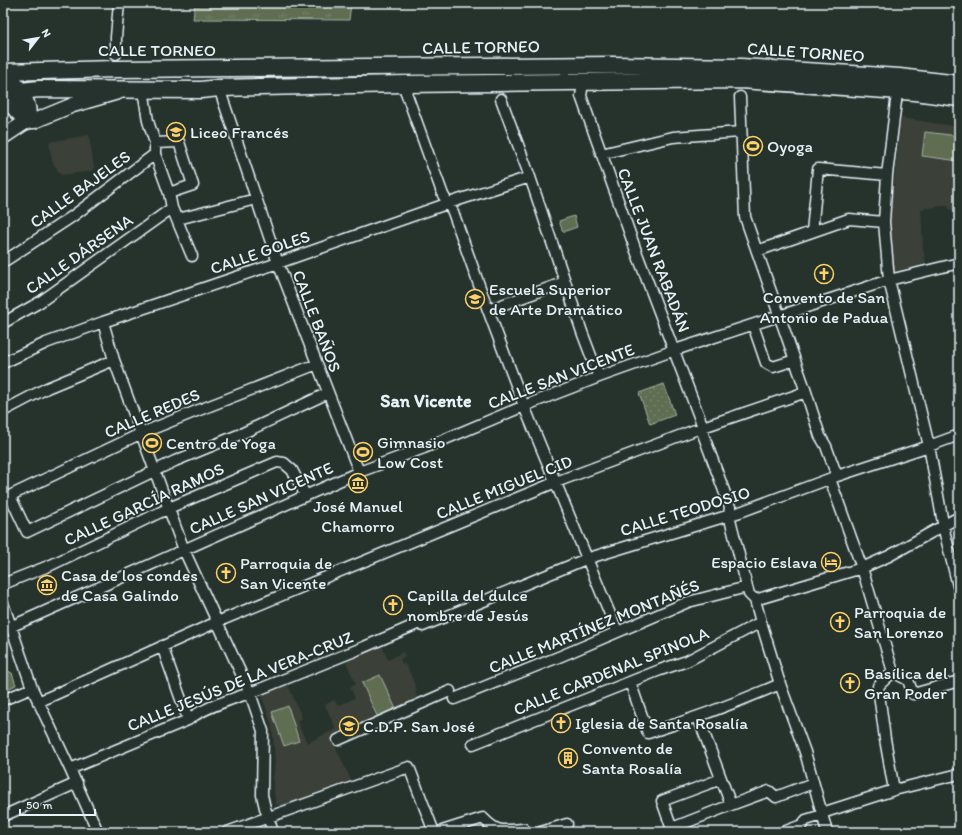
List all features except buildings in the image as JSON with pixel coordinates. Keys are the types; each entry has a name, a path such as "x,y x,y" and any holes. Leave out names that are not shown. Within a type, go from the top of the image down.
{"main road":[{"name":"CALLE TORNEO","path":"10,84 116,56 741,67 898,84 959,98"},
{"name":"CALLE TORNEO","path":"10,84 23,79 39,89 202,90 219,88 403,84 741,80 959,84"},
{"path":"10,84 9,102 24,117"},
{"name":"CALLE TORNEO","path":"3,138 24,117 34,121 73,105 136,89"}],"street":[{"path":"116,56 119,3"},
{"name":"CALLE JUAN RABADÁN","path":"583,83 580,96 636,251 703,426 703,434 730,507 729,515 749,594 755,600 780,684 805,752 827,832"},
{"path":"403,84 443,195 453,212 524,406 617,632"},
{"path":"898,84 887,175 884,222 889,280 929,446 944,526 959,590"},
{"name":"CALLE BAÑOS","path":"219,88 278,263 359,472"},
{"path":"136,89 155,143 156,154 169,193 172,208 178,219 192,256"},
{"path":"740,97 740,132 746,217 820,436 826,446 833,478 893,672 908,680 913,694 959,681"},
{"path":"501,99 530,177 599,377"},
{"path":"601,154 673,137 740,132"},
{"path":"155,143 179,142 193,185 169,193"},
{"name":"CALLE BAJELES","path":"3,262 73,216 156,154"},
{"path":"812,232 818,169 887,175"},
{"name":"CALLE GOLES","path":"3,363 46,343 103,322 449,203 530,177"},
{"path":"178,219 256,199"},
{"name":"CALLE DÁRSENA","path":"3,323 40,302 172,208"},
{"path":"757,251 849,219 884,222"},
{"name":"CALLE SAN VICENTE","path":"10,627 359,472 424,448 524,406 599,377 675,350 889,280 959,263"},
{"path":"488,310 565,282"},
{"path":"103,322 114,360 184,550 250,693 263,731 262,795 273,832"},
{"path":"753,325 766,363 773,367 795,360"},
{"path":"3,411 47,388 114,360"},
{"name":"CALLE REDES","path":"7,498 142,434 317,364"},
{"name":"CALLE MIGUEL CID","path":"38,702 217,622 556,482 703,426 806,392"},
{"path":"7,498 26,532 175,461 243,433 328,393"},
{"name":"CALLE TEODOSIO","path":"423,624 586,559 740,512 833,478 959,435"},
{"name":"CALLE GARCÍA RAMOS","path":"3,584 51,565 169,508 277,462 284,463 292,470 306,496"},
{"path":"755,600 862,568 889,556 959,518"},
{"name":"CALLE MARTÍNEZ MONTAÑÉS","path":"338,740 617,632 688,602 747,587"},
{"path":"3,603 32,688 77,783 98,832"},
{"name":"CALLE CARDENAL SPINOLA","path":"473,744 687,661 761,622"},
{"name":"CALLE JESÚS DE LA VERA-CRUZ","path":"70,769 236,698 423,624"},
{"path":"162,646 188,719"},
{"path":"893,672 878,686 894,790"},
{"path":"630,682 648,734 734,704 780,684"},
{"path":"3,700 32,688"},
{"path":"698,717 731,805"},
{"path":"227,832 409,767 434,832"},
{"path":"783,832 802,829 806,820 822,813 894,790 959,774"},
{"path":"721,779 662,801 672,830 769,791 776,797 813,783"},
{"path":"3,816 77,783"},
{"path":"439,832 483,818 492,827 502,830 524,829 526,832"},
{"path":"541,832 567,824"}],"shaded area":[{"path":"901,118 959,127 959,217 956,218 953,209 949,210 948,205 921,209 923,249 926,264 894,271 890,221"},
{"path":"89,135 94,167 92,171 61,175 52,161 49,142"},
{"name":"C.D.P. San José","path":"382,646 388,660 403,652 405,656 400,659 402,664 404,663 406,667 407,666 417,690 415,691 419,701 332,740 351,780 282,806 276,804 273,781 275,762 273,734 271,723 261,694 288,685 302,718 297,721 307,743 336,729 325,705 334,700 338,706 355,698 350,687 356,684 346,662"}],"green space":[{"path":"195,3 351,3 349,20 193,19"},
{"path":"517,3 666,3 666,6 517,5"},
{"path":"925,132 959,136 959,161 922,156"},
{"path":"574,216 577,227 563,232 559,221"},
{"path":"664,384 675,415 650,424 639,393"},
{"path":"6,670 12,673 16,685 3,691 3,672"},
{"path":"380,675 396,709 378,718 362,683"},
{"path":"288,706 299,741 284,746 272,712"}],"place":[{"name":"Liceo Francés","path":"176,132"},
{"name":"Oyoga","path":"753,146"},
{"name":"Convento de San Antonio de Padua","path":"824,274"},
{"name":"Escuela Superior de Arte Dramático","path":"475,299"},
{"name":"Centro de Yoga","path":"152,443"},
{"name":"Gimnasio Low Cost","path":"363,452"},
{"name":"José Manuel Chamorro","path":"358,483"},
{"name":"Espacio Eslava","path":"831,562"},
{"name":"Parroquia de San Vicente","path":"226,573"},
{"name":"Casa de los condes de Casa Galindo","path":"47,585"},
{"name":"Capilla del dulce nombre de Jesús","path":"393,605"},
{"name":"Parroquia de San Lorenzo","path":"840,622"},
{"name":"Basílica del Gran Poder","path":"850,683"},
{"name":"Iglesia de Santa Rosalía","path":"561,723"},
{"name":"C.D.P. San José","path":"349,726"},
{"name":"Convento de Santa Rosalía","path":"568,758"}],"district":[{"name":"San Vicente","path":"426,401"}]}
